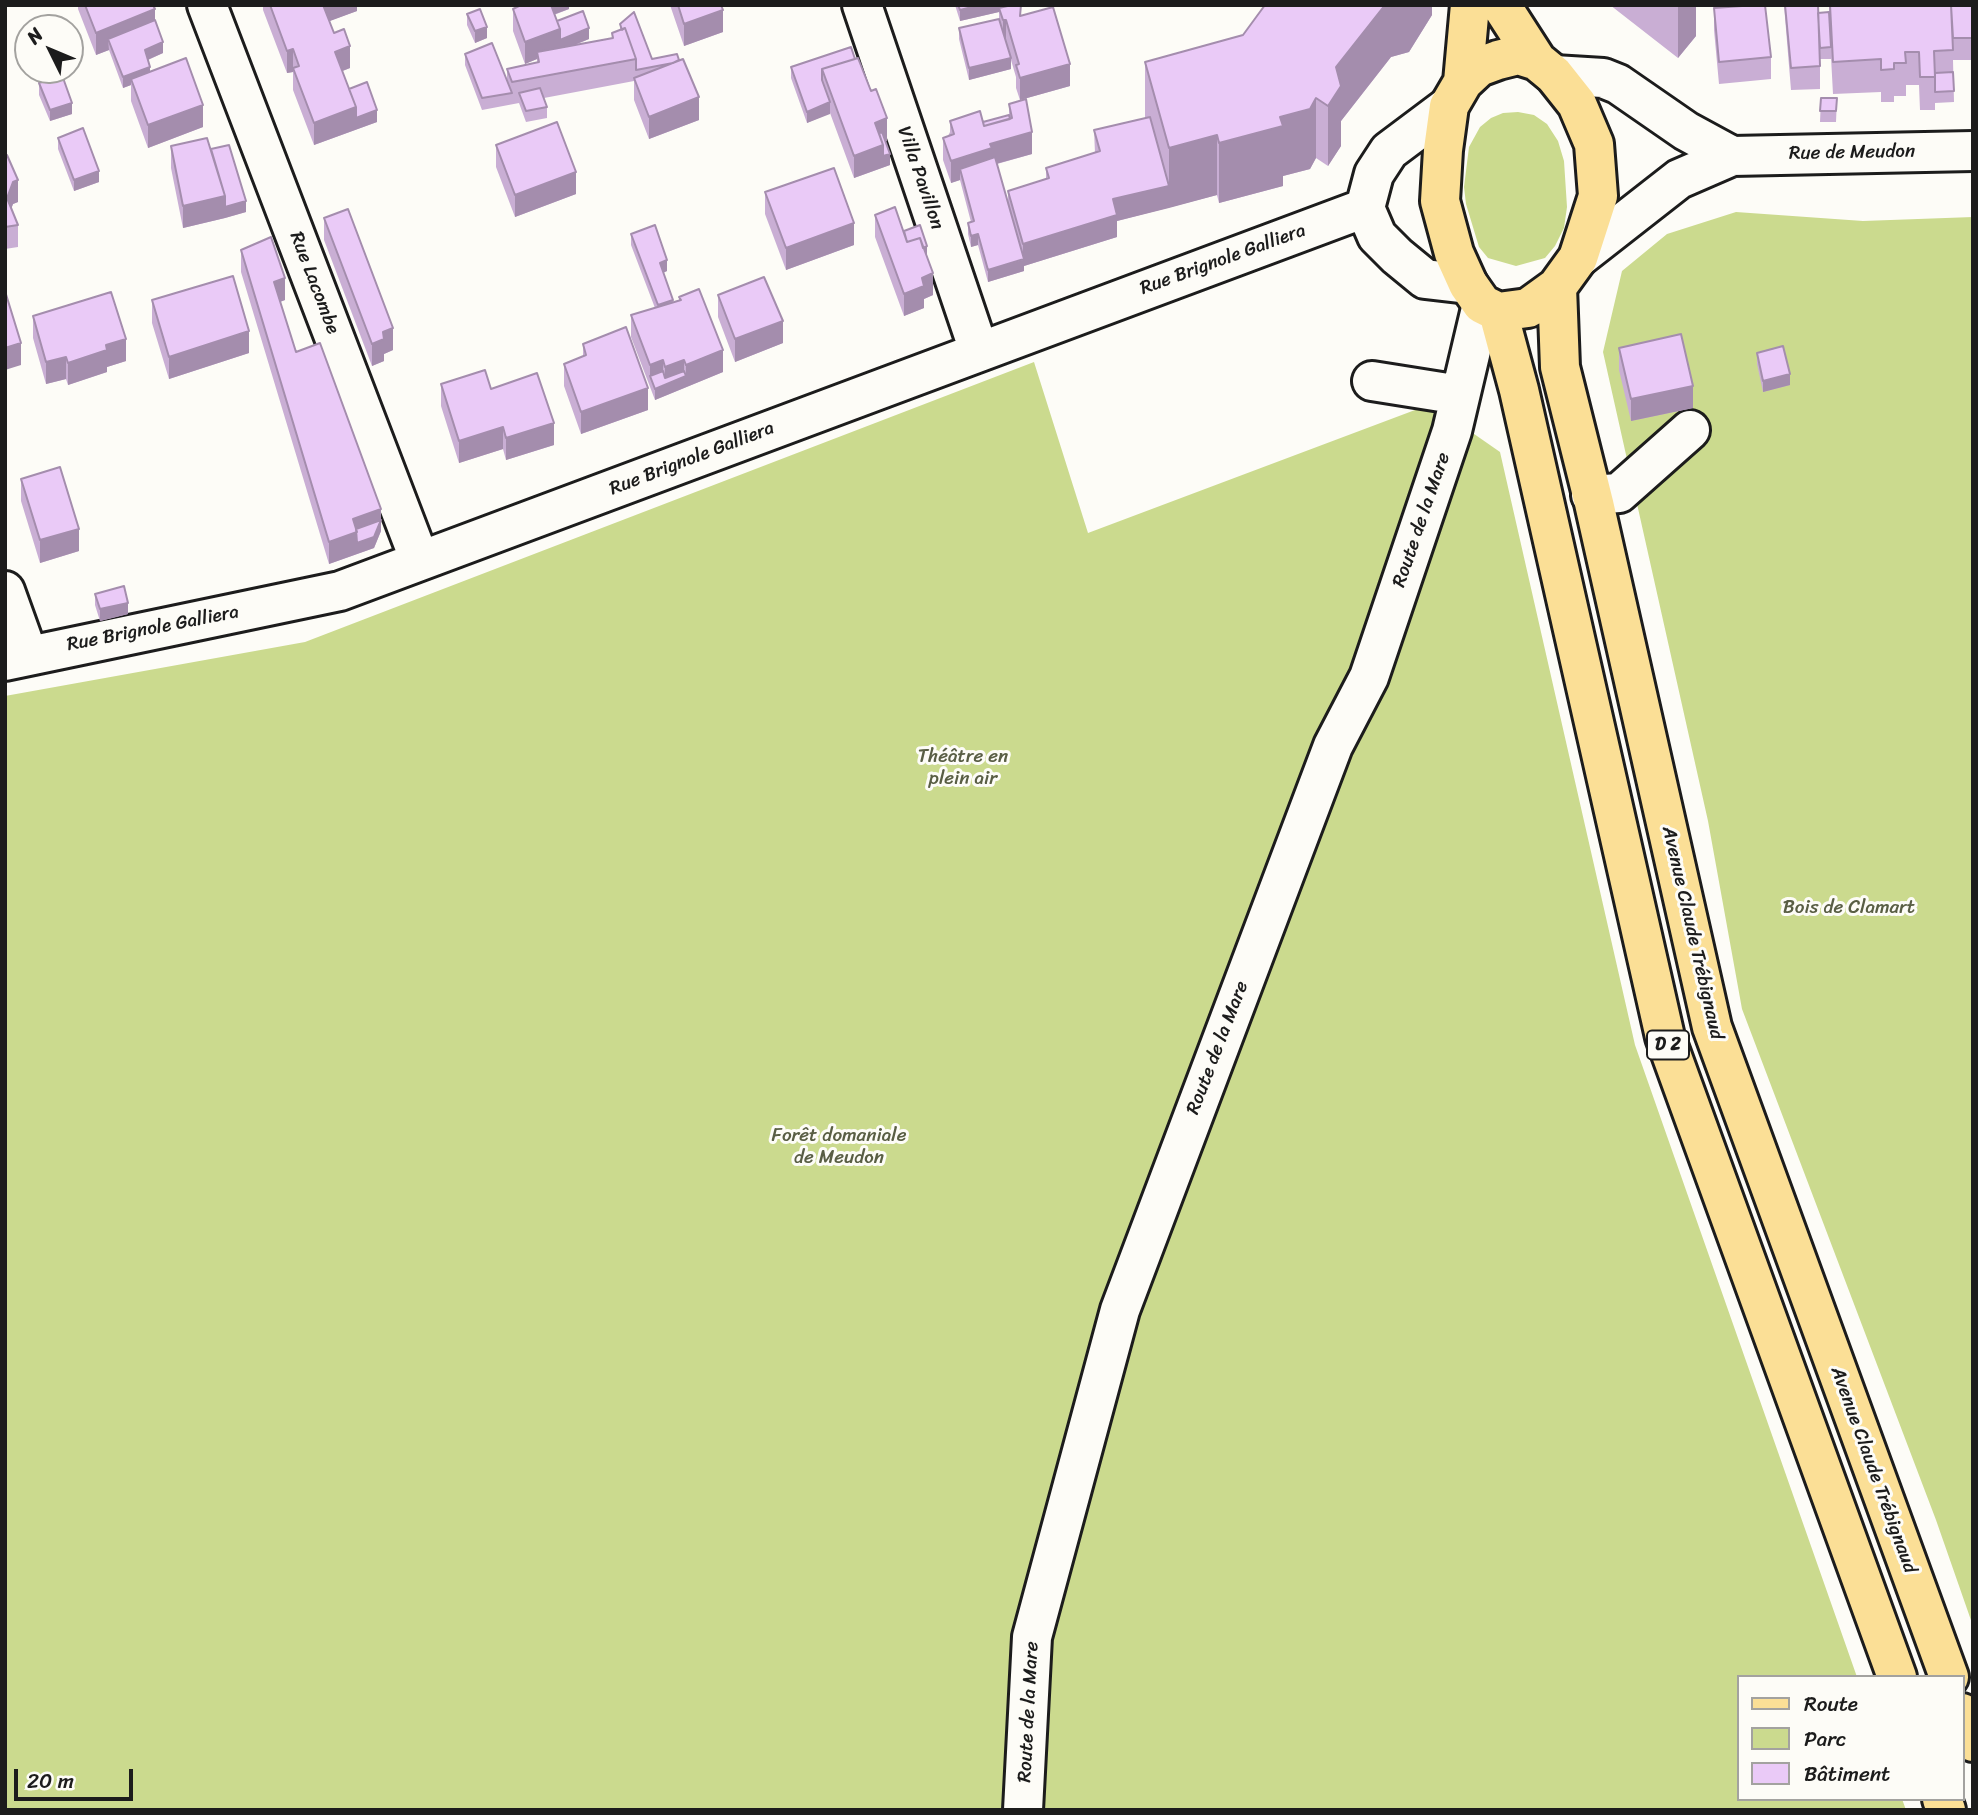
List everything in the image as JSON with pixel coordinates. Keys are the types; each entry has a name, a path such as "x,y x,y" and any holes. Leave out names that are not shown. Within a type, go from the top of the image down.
{"main road":[{"path":"1470,5 1456,94 1443,150 1440,201 1454,253 1483,300 1528,308 1567,272 1598,196 1594,144 1577,104 1545,68 1501,5"},
{"path":"1456,94 1479,67 1498,60 1518,55 1545,68"},
{"name":"Avenue Claude Trébignaud","path":"1567,272 1560,367 1712,1027 1948,1675"},
{"name":"D 2","path":"1483,300 1519,390 1665,1037 1896,1675"},
{"path":"1964,1718 1973,1742"}],"street":[{"name":"Rue Lacombe","path":"207,5 420,561"},
{"name":"Villa Pavillon","path":"862,5 979,351"},
{"name":"Rue de Meudon","path":"1545,68 1603,78 1618,84 1686,131 1732,156"},
{"path":"1456,94 1389,151 1374,174 1365,208 1377,236 1425,279 1483,300"},
{"name":"Rue de Meudon","path":"1567,272 1679,179 1732,156 1973,151"},
{"name":"Rue Brignole Galliera","path":"17,658 341,591 1365,208"},
{"name":"Route de la Mare","path":"1023,1810 1032,1637 1120,1310 1333,746 1369,677 1452,431 1483,300"},
{"path":"1372,381 1460,395"},
{"path":"1591,495 1619,493 1690,430"},
{"path":"5,591 17,658"}],"green space":[{"path":"1503,113 1534,115 1547,124 1558,141 1564,161 1567,207 1564,228 1545,258 1516,266 1488,258 1479,247 1466,204 1464,187 1469,147 1480,127"},
{"name":"Bois de Clamart","path":"1736,212 1863,221 1973,217 1973,1626 1936,1520 1742,1009 1708,821 1603,352 1622,271 1667,234"},
{"name":"Forêt domaniale de Meudon","path":"1034,362 1088,533 1431,404 1500,452 1635,1045 1856,1675 1736,1675 1736,1801 1903,1801 1906,1810 5,1810 5,696 305,642"}],"building":[{"path":"85,5 153,5 155,9 96,33"},
{"path":"270,5 323,5 334,33 344,29 350,46 335,52 356,107 314,123 293,68 299,66 293,49 287,51"},
{"path":"521,5 551,5 560,29 525,42 513,9"},
{"path":"678,5 721,5 723,10 684,24"},
{"path":"958,5 980,5 960,10"},
{"path":"1021,5 1020,16 1053,7 1070,64 1020,78 1016,65 1019,64 1006,20 1003,20 999,8"},
{"path":"1265,5 1385,5 1336,67 1341,86 1328,106 1316,98 1310,109 1280,117 1283,126 1219,143 1217,135 1169,148 1145,62 1243,35"},
{"path":"1765,5 1771,57 1719,62 1714,8"},
{"path":"1785,5 1818,5 1820,66 1791,68"},
{"path":"1830,5 1951,5 1953,50 1934,51 1935,77 1920,77 1919,52 1905,52 1906,63 1894,63 1894,69 1881,70 1881,59 1833,62"},
{"path":"1951,5 1973,5 1973,38 1953,38"},
{"path":"480,9 487,27 475,31 467,14"},
{"path":"583,11 589,28 560,40 557,21"},
{"path":"634,12 652,59 677,54 679,60 636,70 636,59 625,28 622,30 620,24"},
{"path":"1829,12 1831,47 1820,48 1818,13"},
{"path":"999,19 1011,58 969,68 959,28"},
{"path":"155,20 163,42 145,50 150,67 123,77 108,39"},
{"path":"625,28 636,59 512,82 507,69 539,62 537,52 613,38 612,33"},
{"path":"492,43 512,93 482,98 465,54"},
{"path":"851,47 855,59 822,69 822,80 830,102 807,112 791,67"},
{"path":"186,58 203,105 148,125 131,79"},
{"path":"858,58 871,91 876,89 887,118 875,123 883,145 854,156 822,69"},
{"path":"683,59 699,97 649,117 634,78"},
{"path":"1953,72 1954,91 1935,92 1935,73"},
{"path":"367,82 377,110 356,118 356,107 349,89"},
{"path":"39,84 65,84 72,103 50,110"},
{"path":"540,88 547,107 526,111 519,93"},
{"path":"1821,98 1837,98 1836,111 1820,111"},
{"path":"1026,99 1032,132 990,144 992,148 951,161 943,138 954,134 950,121 980,111 984,126 1012,118 1009,104"},
{"path":"1009,115 1010,119 984,126 983,122"},
{"path":"1150,117 1169,186 1113,199 1117,215 1023,244 1008,191 1049,178 1046,168 1100,151 1094,130"},
{"path":"557,122 576,172 515,195 496,145"},
{"path":"83,128 99,171 74,180 58,138"},
{"path":"882,132 890,154 883,156 879,133"},
{"path":"207,138 225,196 183,206 171,146"},
{"path":"229,145 246,201 225,207 225,196 211,149"},
{"path":"7,155 18,180 13,182 7,198 18,225 5,227 5,156"},
{"path":"995,157 1024,259 988,270 978,234 971,236 968,223 974,221 960,169"},
{"path":"834,168 854,223 786,248 765,192"},
{"path":"895,207 907,242 920,238 933,273 922,278 924,286 904,294 875,215"},
{"path":"348,209 393,328 383,332 384,339 372,344 324,218"},
{"path":"655,225 667,260 660,263 673,300 658,305 631,234"},
{"path":"920,225 927,246 923,248 920,238 907,242 904,231"},
{"path":"271,237 285,278 274,282 296,352 320,343 381,509 353,519 357,532 329,542 241,250"},
{"path":"233,276 249,331 169,357 152,300"},
{"path":"764,277 783,321 735,339 718,295"},
{"path":"699,289 723,350 686,365 684,360 665,367 663,360 650,365 631,315 681,300 679,297"},
{"path":"5,291 21,343 5,348"},
{"path":"111,292 126,339 106,345 107,350 68,363 66,357 46,362 33,316"},
{"path":"626,327 648,388 581,412 564,364 586,355 583,344"},
{"path":"1681,334 1693,386 1631,399 1619,348"},
{"path":"1783,346 1790,374 1763,381 1757,353"},
{"path":"485,370 491,389 537,373 554,423 506,438 503,427 459,441 441,384"},
{"path":"663,371 665,378 684,371 686,376 655,389 650,376"},
{"path":"60,467 79,529 40,540 21,479"},
{"path":"381,520 374,537 357,543 356,529"},
{"path":"124,586 128,603 100,609 95,594"}],"park label":[{"name":"Théâtre en plein air","path":"963,768"}]}
